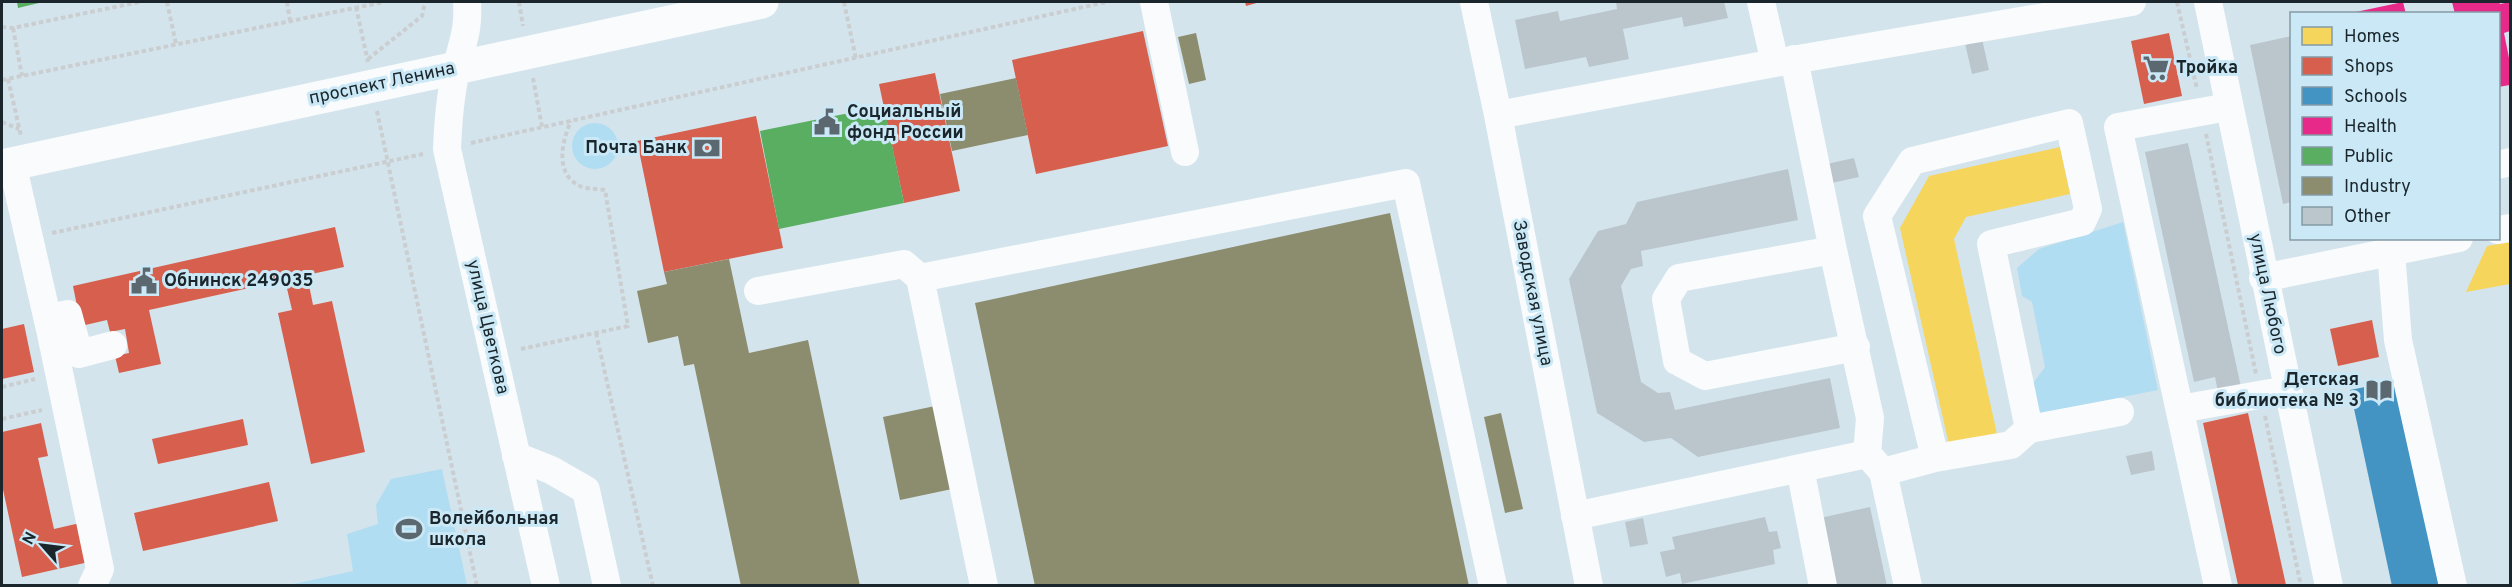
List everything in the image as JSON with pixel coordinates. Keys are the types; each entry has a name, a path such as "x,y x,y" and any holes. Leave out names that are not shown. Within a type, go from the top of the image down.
{"main road":[{"name":"проспект Ленина","path":"7,164 370,73 456,68 762,2"}],"street":[{"name":"улица Цветкова","path":"467,2 469,27 456,68 448,109 447,149 546,585"},
{"path":"1154,2 1185,152"},
{"name":"Заводская улица","path":"1474,2 1589,585"},
{"path":"1761,2 1785,61 1833,250 1856,347 1870,418 1875,463 1908,585"},
{"path":"1498,115 1785,61 2132,2"},
{"name":"улица Любого","path":"2208,2 2215,109 2264,278 2274,393 2329,585"},
{"path":"2215,109 2118,127 2218,585"},
{"path":"1935,458 1877,216 1912,160 2069,123 2088,209 2082,222 1991,244 2029,429"},
{"path":"7,164 29,238 48,318 100,569 92,585"},
{"path":"920,278 1406,183 1493,585"},
{"path":"2264,278 2375,249 2444,240"},
{"path":"2375,249 2398,340 2453,585"},
{"path":"1833,250 1680,278 1666,299 1677,361 1705,376 1856,347"},
{"path":"758,291 904,264 920,278 984,585"},
{"path":"48,318 68,314 79,354 113,345"},
{"path":"2180,409 2274,393"},
{"path":"1575,516 1800,468 1935,458 2011,445 2029,429 2120,412"},
{"path":"516,456 550,470 586,490 607,585"},
{"path":"1800,468 1823,585"}],"path":[{"path":"2,27 13,28 139,2"},
{"path":"167,2 176,44"},
{"path":"286,2 290,21"},
{"path":"2,80 384,2"},
{"path":"370,73 422,16 425,2"},
{"path":"844,2 856,59"},
{"path":"29,238 447,149 1106,2"},
{"path":"2177,2 2215,109 2274,393 2301,585"},
{"path":"356,7 477,585"},
{"path":"13,28 22,76"},
{"path":"521,350 628,326 605,190 580,186 567,174 562,158 564,139 571,121"},
{"path":"2,122 19,129"},
{"path":"596,333 653,585"},
{"path":"2,387 60,374"}],"shaded area":[{"path":"595,123 611,130 618,146 611,162 595,169 579,162 572,146 579,130"},
{"path":"2123,222 2158,390 2037,414 2031,386 2045,367 2032,302 2022,296 2017,268 2039,249"},
{"name":"Волейбольная школа","path":"442,469 467,585 289,585 353,571 347,534 378,524 376,505 391,479"}],"building: Homes":[{"path":"2060,147 2070,194 1966,217 1954,239 1997,434 1949,445 1900,228 1929,176"},
{"path":"2510,242 2510,284 2466,292 2487,246"}],"building: Shops":[{"path":"1245,2 1260,2 1246,6"},
{"path":"1143,31 1168,146 1036,174 1012,60"},
{"name":"Тройка","path":"2169,33 2182,96 2144,104 2131,41"},
{"path":"935,73 960,191 904,203 879,84"},
{"path":"756,116 783,248 664,272 637,141"},
{"path":"335,227 344,267 307,275 313,305 332,301 365,452 311,464 278,313 292,310 285,280 149,310 161,364 119,373 115,356 129,353 125,329 110,332 107,320 81,326 73,286"},
{"path":"2372,320 2379,357 2338,366 2330,329"},
{"path":"24,324 34,372 2,379 2,329"},
{"path":"2248,413 2286,585 2238,585 2203,423"},
{"path":"243,419 248,445 158,464 152,439"},
{"path":"41,423 48,456 38,458 54,529 80,523 89,562 22,577 2,485 2,432"},
{"path":"269,482 278,521 143,551 134,513"}],"building: Schools":[{"path":"2395,381 2439,586 2392,586 2350,390"}],"building: Health":[{"path":"2403,2 2406,12 2356,12"},
{"path":"2452,2 2499,2 2500,4 2510,2 2510,31 2504,33 2510,63 2510,85 2500,87 2500,12 2454,12"}],"building: Public":[{"path":"17,2 43,2 18,8"},
{"path":"884,106 904,203 779,229 760,131"}],"building: Industry":[{"path":"1196,33 1206,80 1189,84 1178,37"},
{"path":"1016,78 1028,135 952,151 940,94"},
{"path":"1390,213 1469,586 1035,586 975,303"},
{"path":"729,259 749,353 808,340 860,586 741,586 694,364 684,366 678,336 648,343 637,291 667,284 664,272"},
{"path":"935,406 952,489 900,500 883,417"},
{"path":"1501,413 1523,509 1505,513 1484,417"}],"building: Other":[{"path":"1616,2 1724,2 1728,18 1684,27 1682,17 1623,29 1629,59 1589,67 1586,57 1525,69 1515,20 1558,11 1560,21 1617,9"},
{"path":"2290,36 2290,202 2283,204 2250,45"},
{"path":"1982,39 1989,70 1972,74 1965,43"},
{"path":"2188,143 2241,387 2218,392 2215,377 2194,382 2145,152"},
{"path":"1854,158 1859,177 1827,184 1822,165"},
{"path":"1788,169 1798,220 1641,251 1643,266 1631,269 1621,286 1641,382 1658,393 1670,392 1675,410 1830,378 1840,428 1698,457 1671,438 1644,442 1597,413 1569,279 1598,231 1626,224 1637,202"},
{"path":"2152,451 2155,470 2131,475 2126,456"},
{"path":"1870,507 1887,586 1835,586 1820,518"},
{"path":"1765,517 1769,532 1777,531 1781,548 1773,550 1775,564 1682,584 1680,573 1666,577 1660,552 1675,549 1672,537"},
{"path":"1643,518 1648,544 1630,547 1625,522"}],"place":[{"name":"Тройка","path":"2156,68"},
{"name":"Социальный фонд России","path":"827,122"},
{"name":"Почта Банк","path":"707,148"},
{"name":"Обнинск 249035","path":"144,281"},
{"name":"Детская библиотека № 3","path":"2379,390"},
{"name":"Волейбольная школа","path":"409,529"}]}
